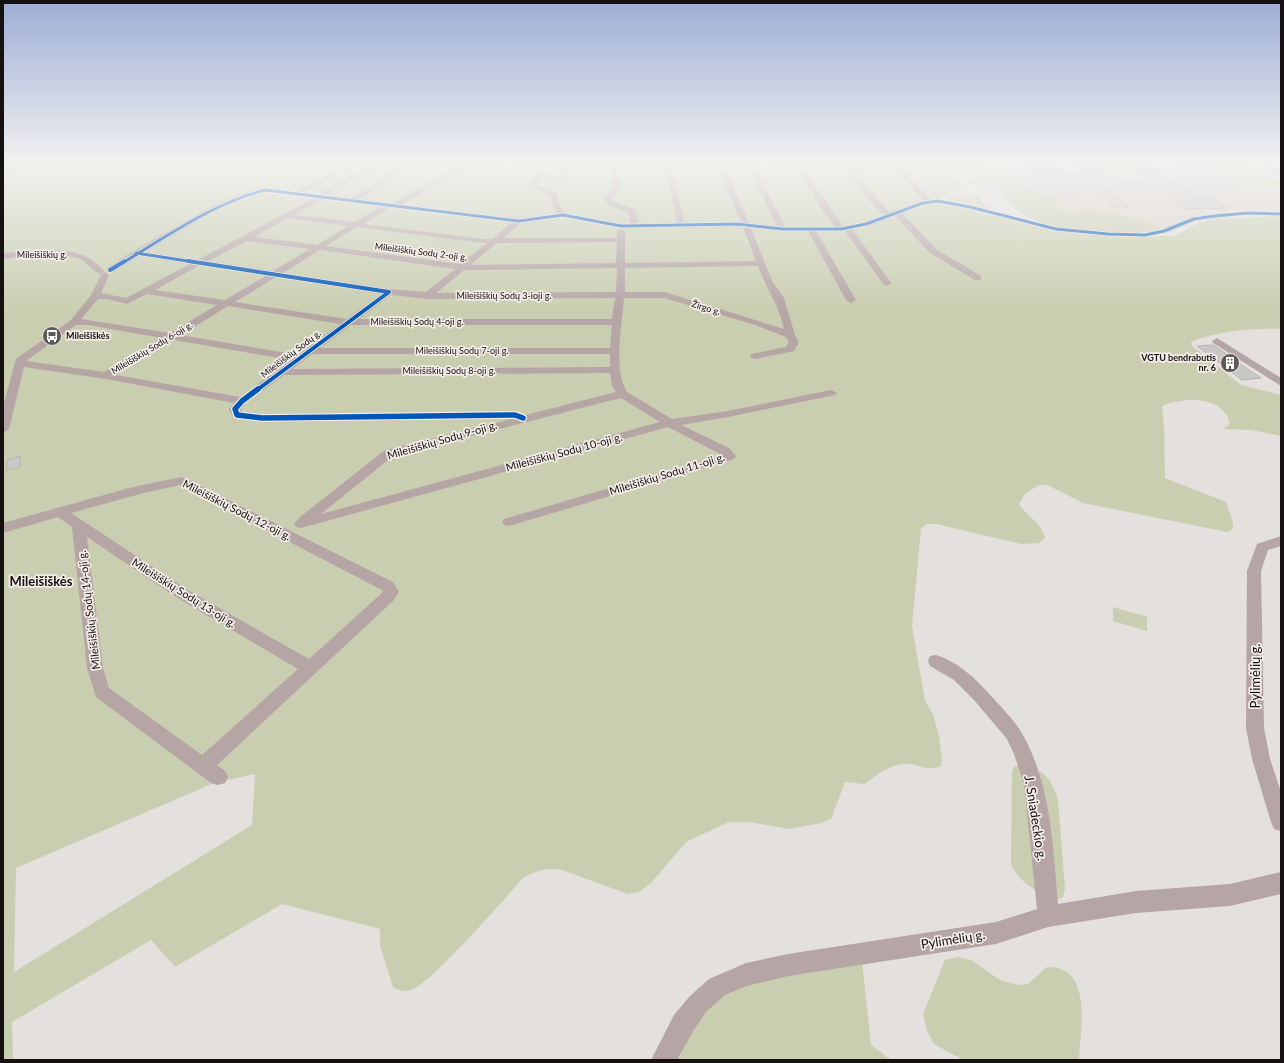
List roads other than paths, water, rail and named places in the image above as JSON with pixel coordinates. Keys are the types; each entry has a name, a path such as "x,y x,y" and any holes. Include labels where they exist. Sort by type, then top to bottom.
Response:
{"street":[{"path":"3,429 19,363 24,355 74,322 95,296 105,272 205,214"},
{"path":"95,296 107,296 124,302 291,214"},
{"name":"Mileišiškių Sodų 6-oji g.","path":"19,363 106,376 316,248 376,214"},
{"path":"460,214 519,221 537,220 563,215 621,226 746,225 782,229 844,228 866,224 894,214 933,251 978,278"},
{"path":"633,214 634,226"},
{"path":"679,214 681,225"},
{"path":"741,214 768,281 779,298 790,335 794,342 790,349 755,356"},
{"path":"774,214 782,229"},
{"path":"830,214 844,228 887,283"},
{"path":"996,214 1056,229 1122,235 1159,233 1181,223 1214,216 1242,214"},
{"path":"1268,214 1281,214"},
{"path":"287,216 492,241 620,240"},
{"path":"427,296 492,241 519,221"},
{"path":"621,226 619,265 620,294 614,351 617,384 623,394"},
{"path":"811,229 851,300"},
{"name":"Mileišiškių Sodų 2-oji g.","path":"246,238 460,268 619,265"},
{"path":"136,253 389,292"},
{"name":"Mileišiškių g.","path":"3,256 48,254 75,255 85,258 94,268 105,272"},
{"path":"619,265 760,263"},
{"name":"Mileišiškių Sodų 4-oji g.","path":"147,291 348,322 617,322"},
{"name":"Mileišiškių Sodų 3-ioji g.","path":"389,292 427,296 620,294"},
{"name":"Mileišiškių Sodų g.","path":"242,401 389,292"},
{"name":"Žirgo g.","path":"620,294 672,297 790,335"},
{"path":"74,322 88,322 169,337 300,358"},
{"path":"1217,341 1281,383"},
{"name":"Mileišiškių Sodų 7-oji g.","path":"309,351 614,351"},
{"name":"Mileišiškių Sodų 8-oji g.","path":"283,372 616,370"},
{"path":"106,376 242,401 235,410 235,413 247,417 515,416 523,418"},
{"name":"Mileišiškių Sodų 10-oji g.","path":"300,524 670,423 728,414 831,393"},
{"name":"Mileišiškių Sodų 9-oji g.","path":"285,535 389,453 623,394"},
{"name":"Mileišiškių Sodų 11-oji g.","path":"509,522 730,456 725,451 670,423 623,394"},
{"name":"Mileišiškių Sodų 12-oji g.","path":"3,528 172,482 182,481 285,535 388,586 391,592 388,597 311,669"},
{"name":"Mileišiškių Sodų 13-oji g.","path":"62,511 63,514 79,526 181,593 311,669"},
{"name":"Mileišiškių Sodų 14-oji g.","path":"79,526 95,668 102,692 218,777"},
{"name":"Pylimėlių g.","path":"1281,541 1262,547 1257,559 1254,579 1254,728 1261,759 1281,822"},
{"name":"J. Sniadeckio g.","path":"936,661 960,675 980,695 1013,734 1022,752 1034,784 1044,864 1048,916"},
{"path":"203,766 311,669"},
{"name":"Pylimėlių g.","path":"663,1060 683,1024 698,1004 716,987 746,975 788,964 996,933 1048,916 1136,902 1230,895 1281,883"}],"place":[{"name":"Mileišiškės","path":"52,336"},
{"name":"VGTU bendrabutis nr. 6","path":"1230,363"}],"district":[{"name":"Mileišiškės","path":"41,581"}]}
